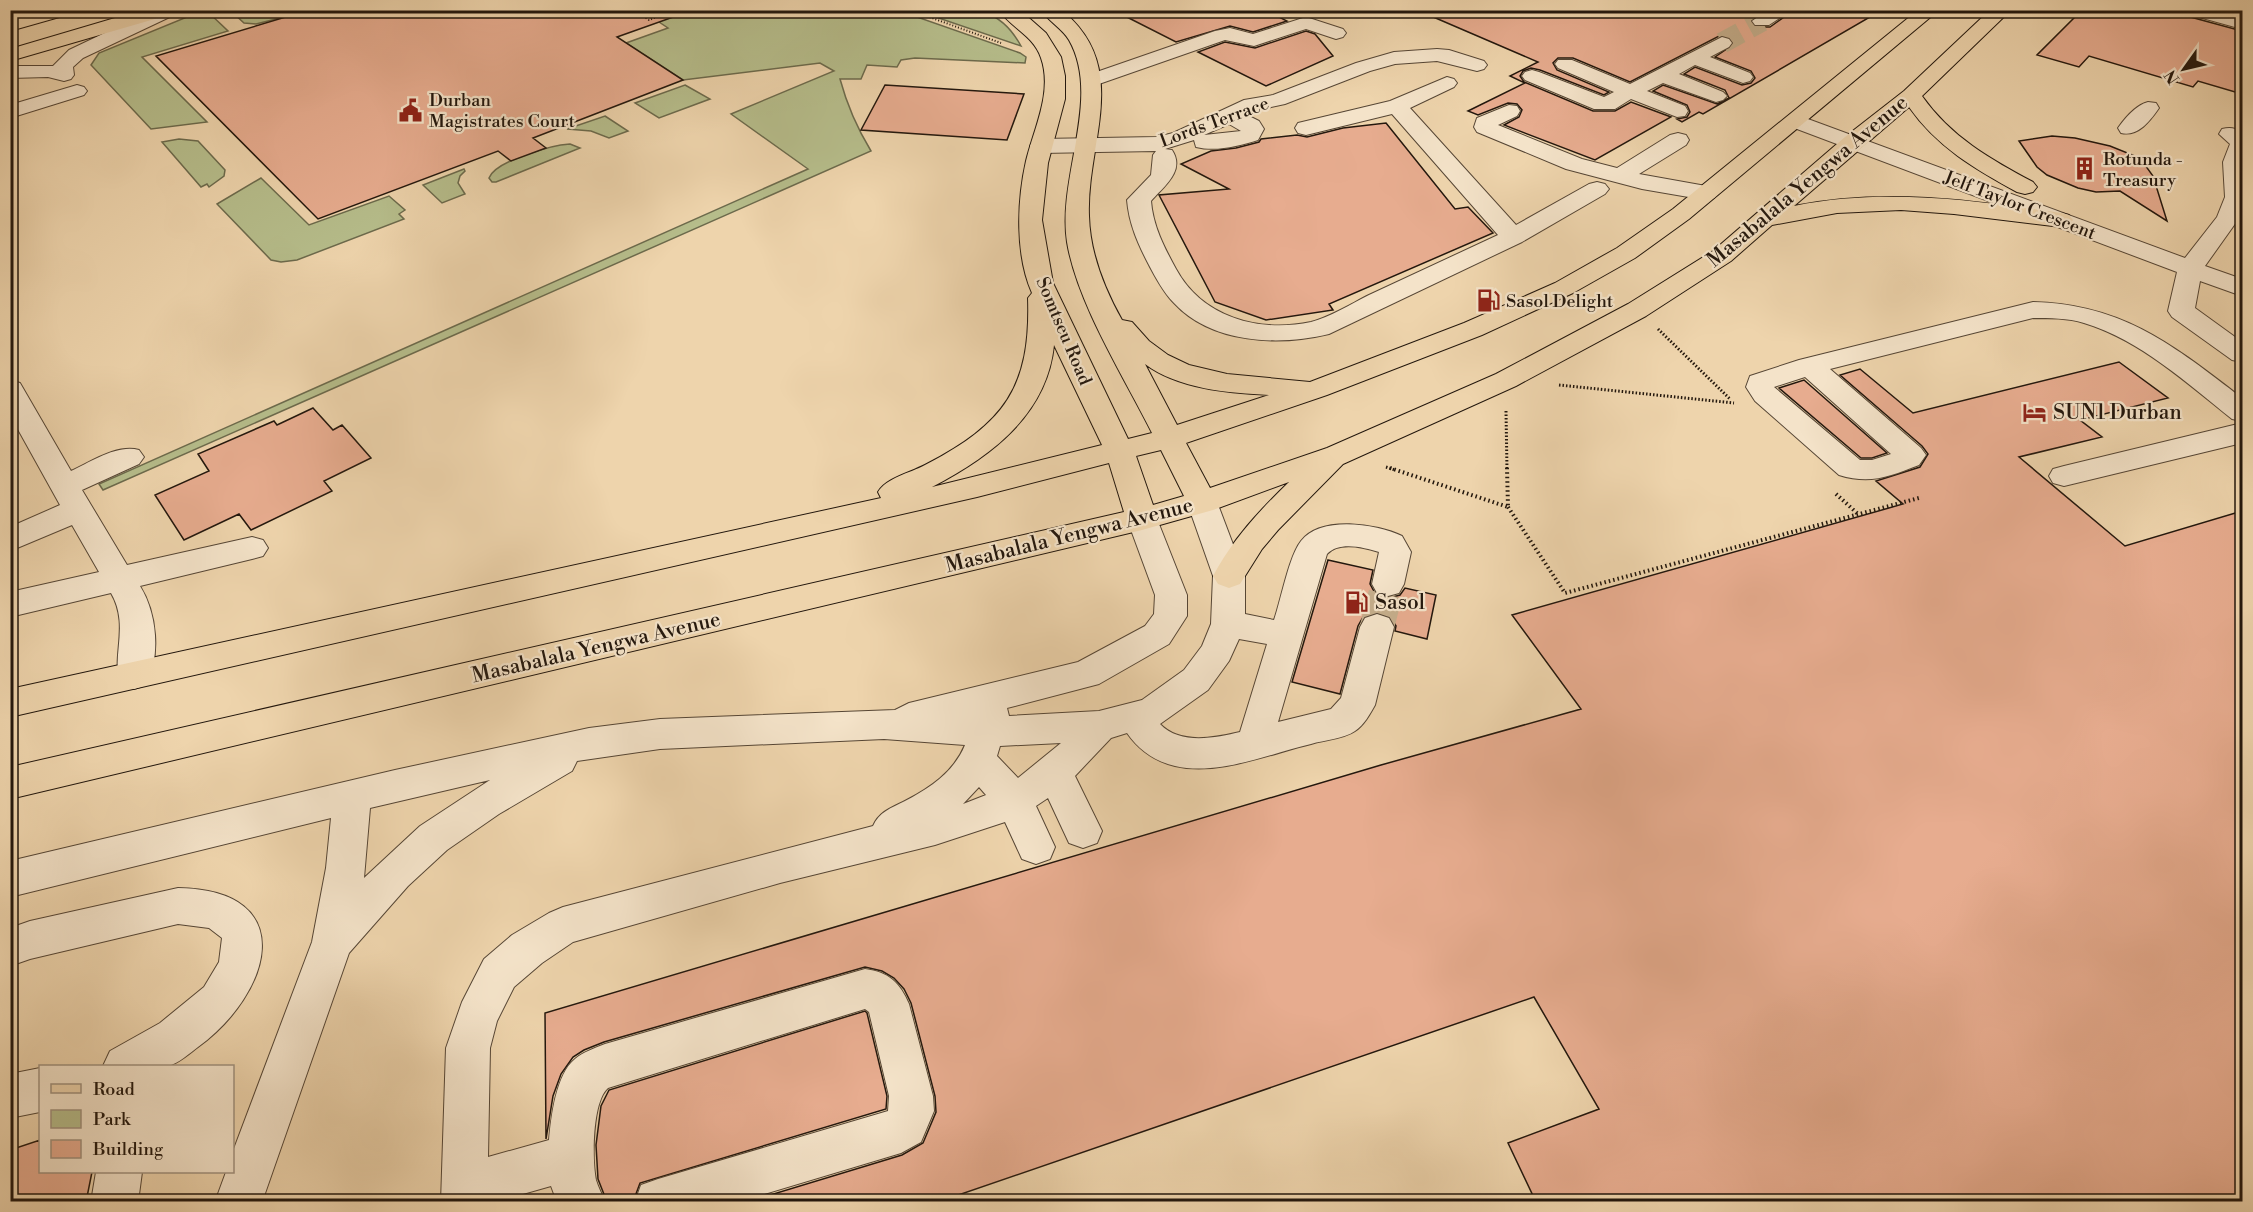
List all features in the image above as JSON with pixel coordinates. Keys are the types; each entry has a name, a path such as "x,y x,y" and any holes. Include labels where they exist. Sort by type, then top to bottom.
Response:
{"main road":[{"path":"10,25 63,10"},
{"path":"10,55 165,10"},
{"name":"Somtseu Road","path":"1008,10 1039,37 1051,57 1055,76 1054,99 1039,154 1030,220 1040,283 1120,452 1142,519"},
{"path":"1050,10 1080,41 1092,80 1077,201 1078,237 1088,277 1202,502"},
{"path":"10,703 977,487 1170,438 1317,389 1473,329 1564,288 1626,252 1706,194 1930,10"},
{"name":"Masabalala Yengwa Avenue","path":"10,783 1142,519 1202,502 1340,454 1506,380 1637,310 1722,256 1911,95 2002,10"},
{"path":"1911,95 1938,132 1949,141 1981,163 2025,187"},
{"path":"1763,220 1830,207 1893,203 1986,209 2061,220"},
{"path":"1088,277 1132,340 1154,358 1169,366 1203,379 1317,389"},
{"path":"840,516 920,480 951,463 987,438 1013,414 1030,385 1040,353 1042,328 1040,283"},
{"path":"1229,576 1251,541 1267,522 1340,454"}],"lane":[{"path":"11,80 48,71 64,75 63,66 76,54 169,10"},
{"path":"1762,21 1783,10"},
{"path":"2195,10 2242,23"},
{"path":"1092,80 1222,35 1230,34 1254,40 1306,23 1336,33"},
{"path":"1532,76 1599,104 1607,104 1722,43"},
{"name":"Lords Terrace","path":"1083,155 1157,144 1271,111 1278,100 1363,67 1394,58 1423,55 1449,56 1477,65"},
{"path":"1694,58 1743,77"},
{"path":"1565,64 1677,111"},
{"path":"1662,75 1716,96"},
{"path":"1306,128 1397,106 1447,83"},
{"path":"10,112 78,91"},
{"path":"1397,106 1513,237"},
{"path":"2129,128 2148,108"},
{"path":"1509,111 1488,121 1485,127 1542,152 1631,179 1706,194"},
{"name":"Jelf Taylor Crescent","path":"1804,115 1861,136 2061,220 2196,261"},
{"name":"Lords Terrace","path":"1083,155 1164,154 1204,142 1238,119"},
{"path":"2165,355 2196,261 2229,218 2237,197 2234,162 2241,144 2230,134"},
{"name":"Jelf Taylor Crescent","path":"1861,136 2025,187 2241,282"},
{"path":"1631,179 1678,140"},
{"path":"1039,154 1083,155"},
{"path":"1164,154 1166,168 1164,174 1139,200 1140,217 1153,251 1171,282 1187,303 1214,321 1261,333 1294,333 1320,328 1513,237 1597,189"},
{"path":"1631,179 1671,221"},
{"path":"1809,366 1911,455 1909,458 1871,470 1856,470 1850,468 1765,396 1760,382 1809,366 2034,310 2065,309 2088,315 2133,333 2242,412"},
{"path":"2181,311 2242,354"},
{"path":"10,389 71,498 121,579 137,615 139,632 134,675"},
{"path":"2064,476 2242,433"},
{"path":"10,540 129,457"},
{"path":"884,724 983,747 1099,726 1152,712 1196,680 1217,652 1228,624 1229,576 1202,502"},
{"path":"10,879 589,743 660,734 884,724 1087,674 1157,635 1170,616 1172,595 1142,519"},
{"path":"1255,741 1312,549 1322,538 1334,535 1385,541 1391,544 1395,552 1388,584"},
{"path":"10,605 252,548"},
{"path":"1228,624 1287,635"},
{"path":"1134,716 1150,737 1176,751 1199,753 1228,750 1255,741 1342,721 1357,705 1377,627"},
{"path":"1087,674 1099,726"},
{"path":"854,847 939,801 956,789 983,747 996,697"},
{"path":"571,1156 464,1194 468,1048 477,1017 499,973 527,949 563,926 854,847 938,829 967,820 1014,800 1055,772 1099,726"},
{"path":"332,942 415,853 449,826 483,802 589,743"},
{"path":"983,747 1014,800 1036,847"},
{"path":"1055,772 1083,831"},
{"path":"238,1202 332,942 346,868 352,797"},
{"path":"10,947 30,940 178,906 201,906 226,916 236,923 242,937 242,954 237,971 219,1001 206,1013 132,1065"},
{"path":"582,1202 576,1196 571,1156 577,1095 591,1073 605,1066 865,989 877,990 884,997 888,1004 911,1096 913,1112 909,1123 901,1130 658,1202"},
{"path":"10,1096 39,1090"},
{"path":"114,1202 119,1173"}],"path":[{"path":"633,10 648,20 674,10"},
{"path":"910,10 1009,45"},
{"path":"1735,403 1506,380 1508,507 1565,593 1919,498"},
{"path":"1340,454 1508,507"}],"green space":[{"path":"204,10 212,11 208,12 228,31 142,57 207,122 151,129 91,65 99,53"},
{"path":"684,10 900,11 1026,57 1025,63 915,58 901,60 897,67 867,65 861,79 840,79 853,116 871,151 103,490 99,484 808,169 731,114 834,71 820,63 683,80 626,43 668,28 656,20"},
{"path":"964,10 990,14 1011,31 1021,46 918,11"},
{"path":"231,11 308,11 256,24 244,23"},
{"path":"685,85 710,99 659,118 635,103"},
{"path":"605,116 628,131 609,138 591,131 567,129"},
{"path":"179,139 198,141 225,170 224,176 209,187 207,184 201,187 162,142"},
{"path":"570,144 580,148 496,182 492,182 489,178 493,172 513,160 551,147"},
{"path":"464,169 458,183 465,194 442,203 423,185"},
{"path":"261,178 309,225 389,196 405,210 399,214 404,219 297,260 281,262 271,260 217,204"}],"building":[{"path":"309,10 679,10 679,15 617,37 683,80 533,138 546,148 511,161 498,151 318,219 156,56"},
{"path":"1113,10 1265,10 1287,21 1253,32 1230,26 1176,42"},
{"path":"1417,10 1763,10 1750,21 1755,27 1770,27 1794,10 1882,10 1703,114 1699,112 1682,122 1677,119 1687,117 1690,112 1687,105 1653,91 1663,85 1717,104 1729,98 1725,90 1684,74 1695,67 1742,85 1751,83 1755,78 1751,71 1715,57 1734,44 1730,37 1721,35 1630,82 1573,58 1558,58 1553,63 1557,70 1609,92 1604,95 1540,70 1531,68 1523,71 1520,76 1524,82 1593,111 1615,111 1631,102 1671,117 1595,160 1504,125 1519,117 1522,110 1517,104 1508,103 1478,115 1468,111 1525,83 1510,76 1538,62"},
{"path":"2082,10 2184,10 2187,16 2242,31 2242,94 2198,81 2193,87 2089,56 2079,67 2037,55"},
{"path":"1306,31 1315,34 1333,56 1266,86 1198,52 1225,42 1255,48"},
{"path":"885,85 1024,94 1007,140 861,130"},
{"path":"1386,123 1455,209 1468,207 1493,233 1329,304 1333,310 1266,320 1215,302 1159,195 1229,189 1181,164 1211,151 1236,148 1259,142 1261,139 1297,135 1307,137 1343,128"},
{"name":"Rotunda - Treasury","path":"2052,136 2075,138 2110,146 2140,158 2153,176 2167,221 2120,191 2096,192 2078,188 2047,175 2037,167 2019,141"},
{"path":"2119,362 2168,398 2080,420 2102,437 2019,457 2125,546 2242,511 2242,1202 1536,1202 1508,1143 1599,1109 1534,997 938,1202 747,1202 902,1155 923,1143 936,1112 935,1096 911,1003 904,989 894,978 882,971 865,967 604,1042 584,1050 573,1057 561,1074 553,1096 546,1139 545,1013 1381,765 1581,709 1512,615 1903,504 1876,481 1920,467 1928,454 1922,446 1840,375 1860,369 1913,413"},
{"path":"1804,380 1887,453 1872,458 1861,458 1779,388"},
{"path":"313,408 333,430 342,425 371,458 324,481 332,491 251,530 239,514 184,540 155,495 209,471 198,454 274,421 277,425"},
{"path":"1328,560 1373,570 1370,584 1376,595 1389,598 1400,595 1405,588 1436,595 1427,639 1395,631 1396,626 1390,616 1376,612 1363,617 1358,626 1340,694 1292,682"},
{"path":"865,1011 887,1096 886,1109 640,1183 633,1202 607,1202 598,1179 596,1145 601,1106 609,1090"},
{"path":"39,1140 39,1173 92,1173 86,1202 10,1202 10,1150"}],"tunnel":[{"path":"1722,43 1762,21"},
{"path":"1377,627 1388,584"}],"place":[{"name":"Durban Magistrates Court","path":"411,110"},
{"name":"Rotunda - Treasury","path":"2085,169"},
{"name":"Sasol Delight","path":"1488,301"},
{"name":"SUN1 Durban","path":"2035,412"},
{"name":"Sasol","path":"1357,602"}]}
